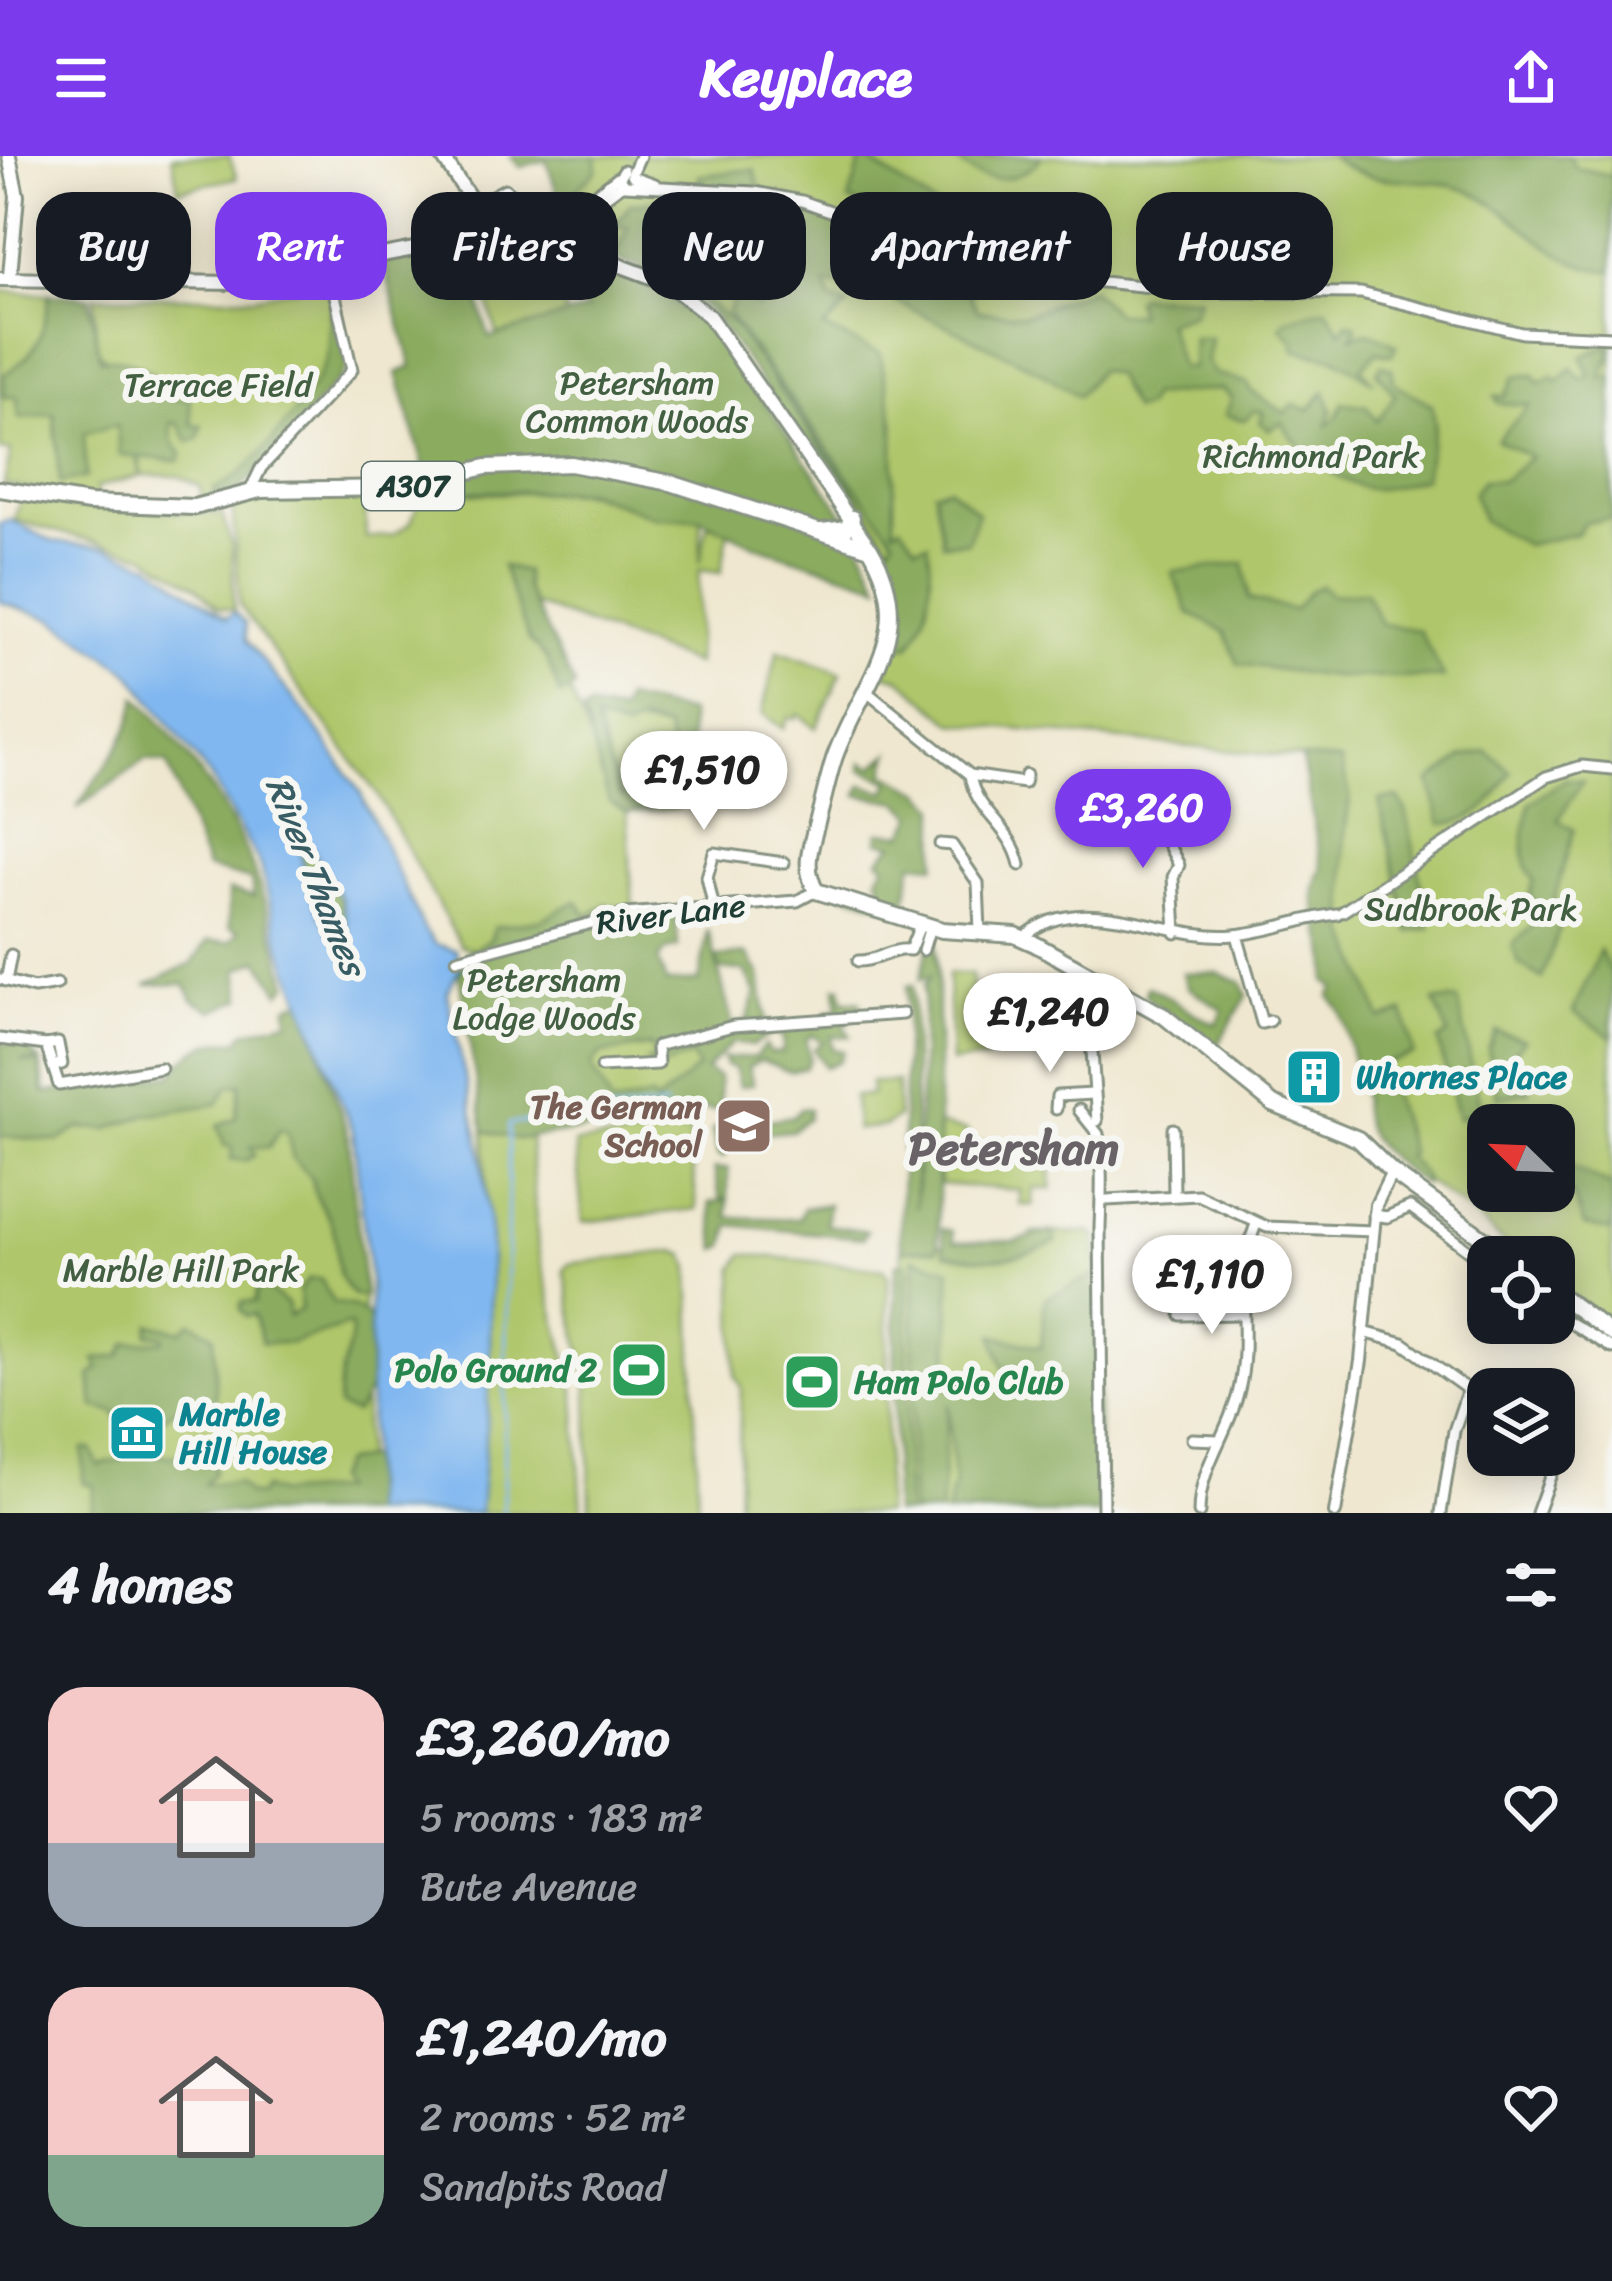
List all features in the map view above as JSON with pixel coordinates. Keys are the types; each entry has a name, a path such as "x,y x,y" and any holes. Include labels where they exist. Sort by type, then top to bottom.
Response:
{"main road":[{"path":"442,156 465,192"},
{"path":"7,166 17,196 5,278 22,284 215,283"},
{"path":"618,265 667,284 700,307 853,518 888,580 893,607 867,692 836,754 809,851 808,872 816,891 926,925 1023,938 1163,1016 1267,1101 1354,1137 1392,1172 1480,1236"},
{"name":"A307","path":"0,489 89,503 182,507 250,491 400,488 486,467 571,464 652,478 870,548"},
{"path":"818,532 847,528 853,518"},
{"path":"1575,1307 1612,1334"}],"street":[{"path":"610,192 627,178 638,156"},
{"path":"606,192 627,178 660,187 802,201 980,264 1034,275 1199,292 1361,293 1522,333 1612,337"},
{"path":"250,491 261,468 352,370 336,300"},
{"path":"867,692 933,750 970,775 1025,783"},
{"path":"1023,938 1046,925 1087,916 1123,918 1176,933 1237,935 1339,913 1546,777 1582,766 1612,769"},
{"path":"970,775 979,803 1005,827 1020,865"},
{"path":"1063,793 1149,807 1168,853 1179,865 1173,877 1176,933"},
{"path":"940,844 952,845 978,881 980,932"},
{"path":"713,904 707,877 715,853 784,863"},
{"name":"River Lane","path":"457,959 625,914 797,901 816,891"},
{"path":"868,974 863,962 882,951 917,950 926,925"},
{"path":"1237,935 1252,1000 1262,1023 1270,1022"},
{"path":"11,955 3,980 34,988 57,984"},
{"path":"1094,977 1093,1094 1101,1157 1097,1179 1106,1200 1100,1227 1103,1513"},
{"path":"601,1067 658,1064 657,1046 733,1026 903,1014"},
{"path":"0,1039 46,1046 59,1085 161,1068"},
{"path":"1056,1109 1057,1096 1093,1094"},
{"path":"1079,1110 1079,1117 1097,1125"},
{"path":"1174,1129 1174,1196"},
{"path":"1335,1513 1364,1332 1374,1215 1392,1172"},
{"path":"1106,1200 1209,1198 1256,1224 1373,1231"},
{"path":"1374,1215 1390,1216 1402,1207 1424,1215 1467,1249"},
{"path":"1199,1513 1201,1483 1241,1383 1241,1266 1256,1224"},
{"path":"1181,1314 1242,1314"},
{"path":"1575,1326 1612,1348"},
{"path":"1364,1332 1402,1343 1467,1392 1454,1431 1441,1513"},
{"path":"1192,1439 1219,1440"},
{"path":"1537,1513 1550,1476"}],"green space":[{"path":"172,156 229,156 237,178 178,190"},
{"path":"511,156 596,156 597,170 574,192 557,192 546,160 520,167"},
{"name":"Richmond Park","path":"517,156 1612,156 1612,1327 1575,1299 1575,1236 1497,1236 1469,1212 1575,1212 1575,1104 1467,1104 1467,1210 1382,1150 1373,1136 1302,758 953,723 900,678 884,673 901,601 890,546 731,322 705,300 806,300 806,192 642,192 642,258 618,249 618,192 557,192 546,159"},
{"path":"862,156 914,192 852,192"},
{"path":"954,156 1042,156 1022,173 998,179 974,173"},
{"path":"1330,156 1569,156 1575,167 1612,176 1612,271 1591,268 1554,251 1470,192 1433,182 1364,175"},
{"path":"754,169 761,192 700,192 699,176"},
{"path":"642,203 642,269 618,260 628,227 618,226 618,219 630,204"},
{"path":"806,210 830,217 830,285 826,285 830,300 848,306 824,328 880,354 894,421 894,529 901,525 916,546 928,543 931,570 926,611 909,646 897,645 899,616 905,609 887,566 892,561 883,559 849,503 713,315 693,300 705,300 731,322 890,545 894,538 727,313 734,300 748,300 759,308 761,300 806,300"},
{"name":"Petersham Common Woods","path":"411,254 411,300 479,300 489,338 587,309 584,300 618,300 618,274 642,284 642,300 671,300 715,333 851,524 880,585 759,547 701,519 657,518 586,491 441,492 440,485 456,482 454,469 427,478 397,373 412,367 387,277 387,258"},
{"path":"0,291 36,293 36,300 89,300 91,351 131,382 139,476 97,487 96,499 4,485 11,451 0,450"},
{"path":"1136,298 1198,300 1193,313 1167,322 1180,367 1192,368 1193,338 1211,338 1207,362 1215,374 1248,383 1251,391 1285,413 1294,405 1309,410 1325,391 1332,411 1327,425 1337,418 1343,403 1366,406 1377,421 1395,395 1377,372 1382,365 1392,369 1394,383 1432,405 1435,423 1424,478 1376,489 1350,482 1309,455 1282,422 1269,430 1260,422 1263,412 1254,411 1245,420 1225,415 1232,398 1221,389 1151,396 1145,407 1133,410 1114,374 1099,370 1078,396 1040,371 893,300 972,300 978,311 1025,315 1063,300 1102,300 1115,313 1138,314"},
{"path":"48,300 90,300 100,359 134,363 151,373 175,399 190,399 192,425 202,426 198,439 188,442 179,424 171,423 172,441 182,454 179,461 119,455 117,425 84,433 86,477 60,483 54,414 19,418 17,397 4,397 4,374 32,350"},
{"name":"Terrace Field","path":"94,300 331,300 347,365 241,488 201,499 201,487 178,476 141,475 135,381 97,351"},
{"path":"488,300 563,300 567,318 497,335"},
{"path":"333,303 347,365 342,376 241,488 215,496 214,489 262,452 308,394 328,353"},
{"path":"1326,308 1341,332 1347,322 1357,326 1352,336 1369,332 1397,345 1391,355 1377,352 1361,368 1374,382 1335,358 1294,350 1294,342 1281,327 1285,320"},
{"path":"1608,344 1611,353 1601,377 1612,377 1612,518 1584,523 1577,534 1526,545 1483,521 1473,493 1483,480 1502,481 1531,457 1497,440 1530,405 1498,403 1495,397 1505,396 1515,376 1534,375 1539,383 1553,376 1557,382 1572,368 1581,380 1590,376 1582,357"},
{"path":"440,487 476,494 584,492 655,516 701,518 700,563 707,525 729,528 721,573 699,570 696,664 531,603 616,797 624,805 594,719 667,729 678,808 627,812 633,907 476,949 461,946 377,794 240,606 232,501 289,494 365,495 366,538 393,535 411,523 422,491"},
{"path":"948,487 978,512 968,542 943,543 934,491"},
{"path":"21,498 77,507 222,514 232,546 234,610 218,607 195,585 145,555 14,520"},
{"path":"1244,563 1249,599 1294,610 1309,591 1321,586 1331,595 1365,592 1381,624 1419,630 1444,678 1334,677 1238,664 1225,632 1189,613 1172,572"},
{"path":"502,566 525,571 526,588 575,687 560,695 547,659 529,640"},
{"path":"778,651 841,673 816,728 798,714 795,719 788,717 783,729 762,713"},
{"path":"137,697 206,781 246,851 288,984 280,993 259,960 238,969 242,998 213,1011 192,999 185,984 146,985 192,963 208,941 230,942 239,931 229,927 229,890 254,897 251,880 207,868 167,763 145,760 77,808 121,741"},
{"path":"625,699 690,713 690,783 676,784 667,729 640,722 626,730 595,720 620,796 646,796 651,810 627,812 609,801 583,713 589,708 621,712"},
{"path":"1487,751 1511,772 1491,802 1475,815 1441,824 1430,781 1463,757"},
{"path":"890,753 885,773 922,792 937,807 936,865 913,863 904,912 832,890 882,890 878,876 885,865 879,859 894,844 878,841 879,832 904,834 914,816 900,802 858,795 862,785 886,792 890,781 861,769 862,762 873,767"},
{"path":"1302,758 1341,761 1350,797 1344,840 1346,928 1381,1019 1404,1012 1414,1054 1383,1064 1411,1154 1406,1155 1425,1177 1424,1185 1380,1149 1365,1126 1363,1099 1341,1012 1330,996 1335,988 1326,981 1328,967 1315,896 1322,869"},
{"path":"1566,779 1583,781 1558,820 1574,830 1554,900 1566,910 1542,978 1519,964 1512,945 1537,921 1537,905 1529,896 1533,880 1525,862 1524,833 1530,803"},
{"path":"1398,798 1406,811 1430,928 1409,932 1379,800"},
{"path":"300,840 309,843 342,900 353,956 332,936 315,904 303,869"},
{"name":"Petersham Lodge Woods","path":"577,901 588,916 606,904 631,911 631,917 676,917 678,947 666,950 658,960 666,983 699,981 708,930 733,1026 747,1020 756,993 745,971 720,969 717,957 747,954 760,975 767,1027 826,1024 827,1012 838,1010 836,987 841,987 843,1001 860,1002 860,1011 844,1026 850,1036 831,1037 833,1049 843,1051 839,1061 825,1067 814,1049 823,1042 812,1035 806,1040 810,1058 805,1068 790,1072 761,1060 748,1067 753,1084 739,1087 735,1068 726,1066 723,1059 755,1057 765,1045 770,1053 783,1052 783,1036 773,1033 752,1046 733,1042 706,1070 719,1077 720,1110 683,1109 672,1119 517,1139 484,1131 459,976 468,952 491,939 494,927 540,920","holes":["652,1046 654,1059 647,1061 656,1069 691,1056 698,1068 656,1103 651,1097 613,1106 591,1066 600,1054"]},
{"path":"930,941 936,942 938,971 938,1249 904,1250 900,1240 907,986 913,985 916,1208 924,986 930,977 920,980"},
{"path":"1600,950 1612,978 1612,1037 1573,1012"},
{"path":"1183,973 1218,973 1241,982 1247,996 1215,1049 1145,996 1147,987 1154,989 1217,1024 1223,1010 1188,987"},
{"path":"948,974 972,974 972,1018 986,1019 986,1059 951,1063"},
{"path":"302,1000 348,1134 365,1296 355,1296 342,1279 331,1223 312,1179 293,1159 287,1132 280,1129 269,1147 250,1147 255,1155 245,1161 231,1159 233,1148 224,1145 218,1125 236,1118 241,1084 228,1086 218,1104 145,1115 108,1129 79,1128 58,1141 0,1136 0,1044 22,1046 36,1056 40,1061 20,1061 39,1063 44,1093 173,1075 201,1047 239,1041 244,1032 288,1021 287,1007"},
{"path":"1458,1000 1480,1104 1467,1104 1467,1115 1458,1118 1438,1041 1448,1034 1434,1001"},
{"path":"730,1025 675,1108 517,1133 487,1063"},
{"path":"1496,1031 1525,1040 1502,1065 1524,1076 1530,1091 1497,1097 1488,1049"},
{"name":"Marble Hill Park","path":"40,1061 46,1093 259,1062 363,1287 365,1513 0,1513 0,1064"},
{"path":"871,1082 897,1082 898,1117 885,1126 856,1129 854,1096 871,1095"},
{"path":"800,1108 809,1109 808,1118 792,1131 731,1136 723,1158 718,1156 712,1130 724,1125 731,1111 746,1110 750,1123 794,1116"},
{"path":"939,1125 967,1131 971,1143 1049,1144 1052,1189 1033,1189 1033,1205 1020,1205 1020,1190 940,1184"},
{"path":"484,1131 530,1137 538,1249 575,1393 582,1513 477,1513 489,1290"},
{"path":"689,1131 697,1209 583,1222 575,1143"},
{"path":"1575,1168 1612,1186 1612,1231 1584,1226 1575,1201"},
{"path":"714,1169 728,1169 728,1217 799,1219 804,1208 829,1204 826,1225 867,1231 863,1238 730,1225 725,1246 717,1249 710,1203 727,1200 720,1198"},
{"path":"942,1229 952,1231 954,1242 1016,1241 1052,1231 1056,1242 1015,1256 974,1258 945,1253"},
{"path":"1089,1232 1096,1237 1099,1513 900,1513 902,1235 940,1245 1016,1247 1034,1233"},
{"name":"Polo Ground 2","path":"675,1251 685,1255 690,1267 698,1513 590,1513 588,1386 564,1270 569,1264"},
{"name":"Ham Polo Club","path":"744,1254 883,1269 888,1276 885,1513 737,1513 741,1387 735,1377 734,1270"},
{"path":"914,1258 950,1269 949,1381 979,1370 993,1383 1007,1379 993,1335 1041,1347 1045,1298 1096,1275 1099,1513 947,1513 954,1483 948,1404 940,1513 911,1513"},
{"path":"907,1263 906,1513 893,1513 896,1264"},
{"path":"309,1279 321,1279 333,1303 353,1306 374,1329 377,1346 372,1382 355,1413 339,1407 338,1394 350,1325 291,1343 262,1343 254,1314 246,1316 240,1309 242,1302 255,1302 257,1288 265,1287 288,1305 289,1316 301,1309 299,1290"},
{"path":"191,1322 214,1335 216,1405 188,1413 179,1406 156,1424 133,1416 118,1422 116,1413 94,1407 91,1375 99,1368 95,1359 120,1356 127,1343 163,1341 163,1336 148,1334 150,1324 181,1331"},
{"path":"124,1446 139,1453 160,1446 160,1456 210,1454 215,1472 205,1484 238,1483 248,1495 259,1495 263,1488 279,1494 339,1490 334,1480 343,1462 376,1456 376,1513 91,1513 94,1485 83,1483 83,1449 91,1449 98,1465 123,1460"}],"water":[{"path":"10,520 52,541 107,548 152,565 227,618 234,612 245,623 246,640 311,720 360,792 424,929 435,944 456,950 460,967 447,993 480,1146 491,1238 490,1374 480,1513 370,1513 370,1279 353,1131 281,948 261,866 211,777 129,672 53,619 0,602 0,524","holes":["301,840 309,843 342,900 353,956 332,936 315,904 301,853"]}],"waterway":[{"path":"503,1513 509,1124 666,1106"}],"place":[{"name":"Whornes Place","path":"1314,1077"},
{"name":"The German School","path":"744,1126"},
{"name":"Polo Ground 2","path":"639,1370"},
{"name":"Ham Polo Club","path":"812,1382"},
{"name":"Marble Hill House","path":"137,1433"}],"district":[{"name":"Petersham","path":"1014,1149"}],"water label":[{"name":"River Thames","path":"316,876"}],"park label":[{"name":"Sudbrook Park","path":"1471,909"}]}
